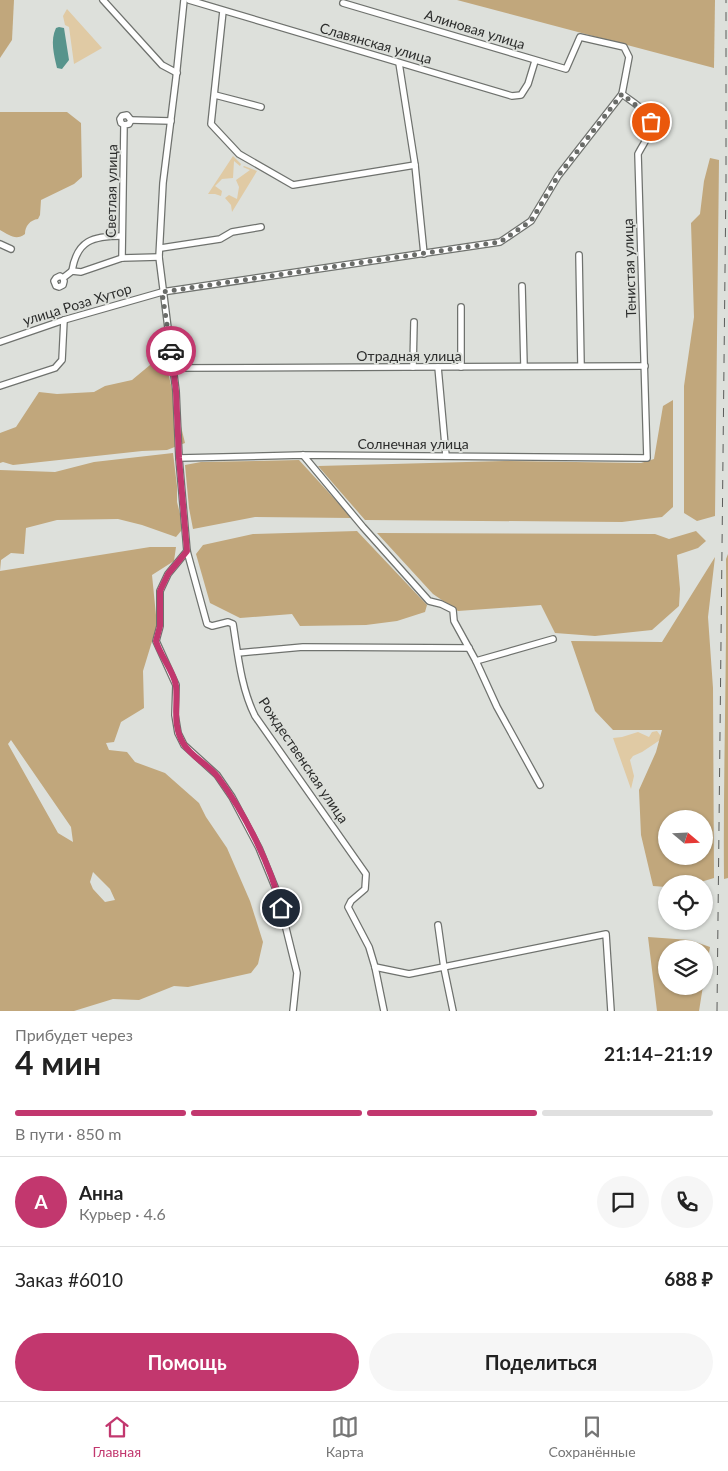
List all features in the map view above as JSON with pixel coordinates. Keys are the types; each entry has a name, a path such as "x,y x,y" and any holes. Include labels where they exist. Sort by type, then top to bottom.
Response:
{"street":[{"path":"103,0 162,65 177,75"},
{"path":"184,0 177,75 163,183 161,248 159,257 176,391 179,458 187,551 168,574 160,591 160,626 157,644 176,685 175,715 178,733 184,745 217,775 232,797 259,848 277,892 297,973 293,1011"},
{"name":"Славянская улица","path":"188,0 512,96 521,95 528,84 535,61"},
{"name":"Алиновая улица","path":"343,3 566,69 580,37 624,47 629,57 622,94"},
{"path":"223,11 211,124 239,154 294,185 415,165"},
{"path":"399,63 415,165 424,254"},
{"path":"215,94 261,107"},
{"name":"улица Роза Хутор","path":"0,342 64,320 162,292 500,242 531,221 558,176 622,94"},
{"name":"Тенистая улица","path":"622,94 647,114 651,122 651,129 638,154 647,458"},
{"name":"Светлая улица","path":"122,258 124,126 120,122 122,116 127,115 131,120 128,125 124,126"},
{"path":"131,120 171,120"},
{"path":"161,248 220,239 232,232 261,227"},
{"path":"72,271 78,254 86,242 97,238 122,236"},
{"path":"0,244 11,249"},
{"path":"579,255 581,365"},
{"name":"Светлая улица","path":"63,278 72,271 81,272 122,258 159,257"},
{"path":"522,286 524,366"},
{"path":"461,307 461,367"},
{"path":"0,386 55,368 62,360 64,320"},
{"path":"412,367 414,322"},
{"name":"Отрадная улица","path":"173,368 645,366"},
{"path":"438,367 446,456"},
{"path":"303,455 363,527 429,601 453,610 454,621 476,660 497,707 540,786"},
{"name":"Солнечная улица","path":"179,458 303,455 647,458"},
{"name":"Рождественская улица","path":"187,551 207,624 212,626 228,622 233,624 245,689 255,716 366,874 365,889 351,901 348,907 369,947 375,968"},
{"path":"476,660 553,639"},
{"path":"238,653 303,647 469,648"},
{"path":"438,925 453,1011"},
{"path":"384,1011 375,968 409,974 606,934 611,1011"}],"shaded area":[{"path":"0,0 14,0 12,40 0,58"},
{"path":"457,0 715,0 714,68"},
{"path":"67,9 102,48 74,64 69,27 65,25 63,16"},
{"path":"0,112 67,112 81,123 82,177 74,184 41,200 38,219 30,222 25,234 19,237 12,237 0,230"},
{"path":"233,156 241,164 240,166 234,161 233,178 222,179 215,186 222,191 221,196 208,194"},
{"path":"710,158 719,160 715,516 697,521 684,513 684,386 694,317 691,223 700,214 704,181"},
{"path":"244,166 257,171 232,212 231,205 225,198 229,195 237,199 239,187 236,180 250,170"},
{"path":"165,360 185,443 167,450 13,465 0,463 0,433 16,427 39,392 57,394 94,392 105,386 132,380 150,365"},
{"path":"673,400 673,507 662,517 622,522 365,520 318,466 504,461 641,463 654,459 663,406"},
{"path":"173,453 177,502 182,522 181,531 176,537 118,519 57,520 26,528 24,554 11,553 1,560 0,571 0,470 55,472 94,462"},
{"path":"299,460 352,518 255,517 193,529 185,465 201,462"},
{"path":"357,531 427,605 425,612 397,621 366,625 300,626 292,614 240,618 210,603 196,554 203,545 253,534"},
{"path":"696,531 706,541 698,548 677,555 680,589 679,606 652,630 595,636 555,633 541,605 458,611 433,594 377,533 655,534 669,539"},
{"path":"150,547 176,547 174,561 152,575 157,625 143,671 144,708 121,722 114,742 106,743 109,750 127,752 135,762 165,773 199,803 227,848 250,901 263,942 258,964 251,973 188,987 174,986 139,1000 113,999 74,1011 0,1011 0,571","holes":["11,740 71,827 73,842 58,833 8,744","93,872 110,889 115,900 105,902 93,889 90,882"]},
{"path":"728,554 728,878 724,879 726,559"},
{"path":"715,557 708,617 713,688 714,878 713,875 658,875 658,886 653,886 641,835 639,790 656,752 662,730 613,730 595,711 571,641 662,642"},
{"path":"657,731 660,735 660,740 633,756 630,760 634,776 631,789 613,738 638,732 649,737 652,732"},
{"path":"648,937 690,940 658,940 658,995 702,995 699,1011 657,1011"}],"water":[{"path":"56,28 64,28 69,60 62,69 57,68 53,48 54,33"}],"railway":[{"path":"717,1011 726,179 726,0"}],"way so far":[{"path":"171,351 162,292 500,242 531,221 558,176 622,94 647,114 651,122"}],"route":[{"path":"171,351 188,543 187,551 168,574 160,591 160,626 156,641 176,685 175,715 178,733 184,745 217,775 232,797 259,848 277,892 281,908"}]}
